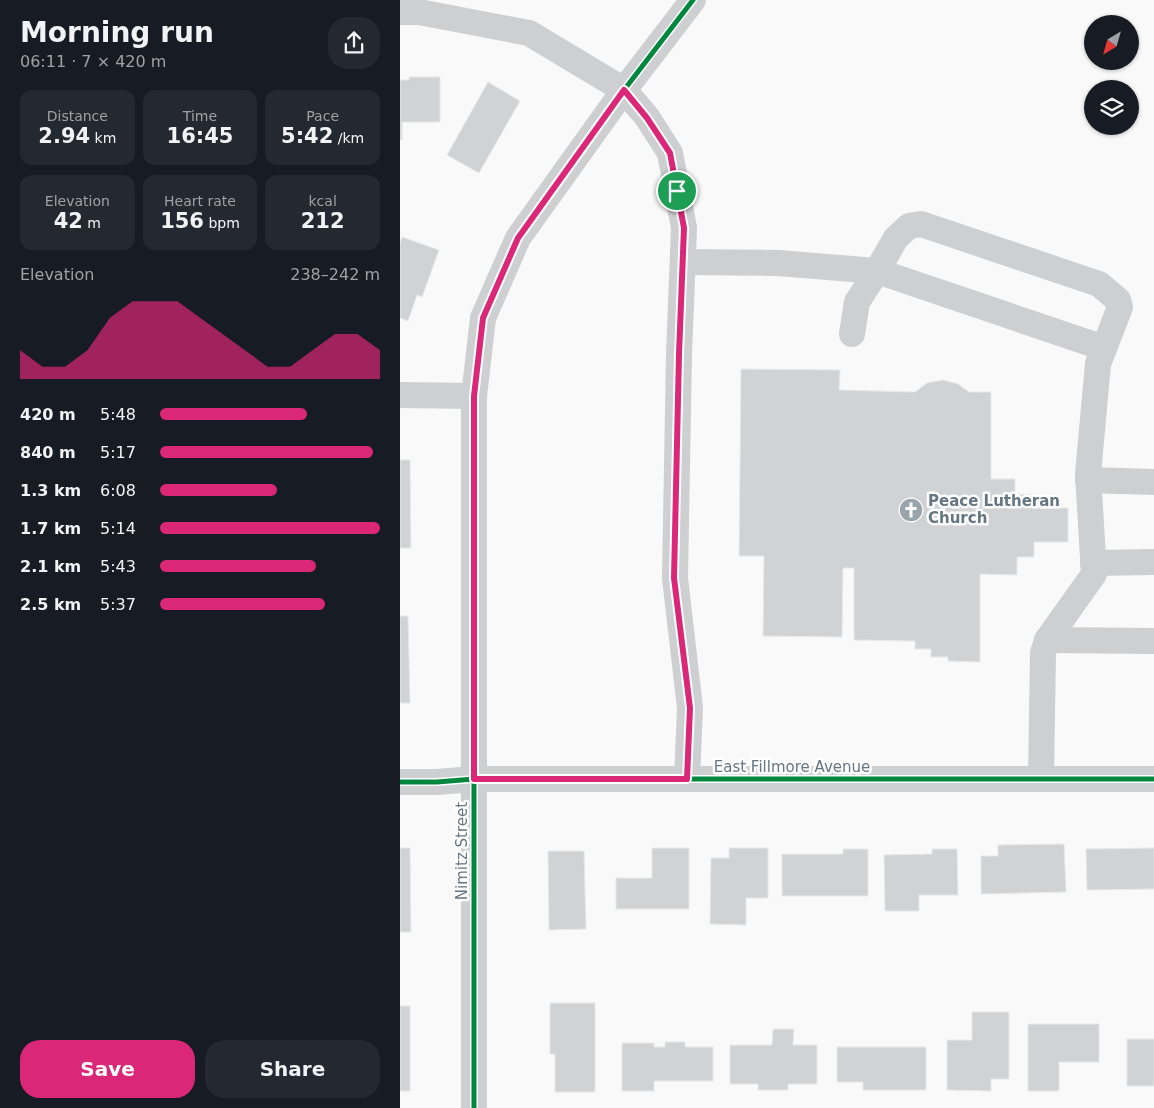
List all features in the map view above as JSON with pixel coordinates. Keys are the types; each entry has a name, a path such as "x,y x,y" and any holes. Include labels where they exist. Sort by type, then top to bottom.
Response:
{"street":[{"name":"Nimitz Street","path":"474,1108 474,396 483,318 518,238 624,90 694,0"},
{"path":"400,12 419,12 529,33 624,90 647,118 670,153 684,228 674,578 690,708 687,779"},
{"path":"852,334 857,302 896,238 909,226 921,224 1099,284 1118,300 1120,307 1098,364 1088,480 1094,574 1047,640 1043,653 1042,779"},
{"path":"683,262 778,263 877,271 1104,348"},
{"path":"400,396 474,396"},
{"path":"1088,480 1154,482"},
{"path":"1093,563 1154,562"},
{"path":"1047,640 1154,641"},
{"name":"East Fillmore Avenue","path":"400,782 474,779 1154,779"}],"building":[{"path":"409,77 440,77 440,122 402,122 402,140 400,140 400,80 409,80"},
{"path":"488,82 520,101 479,173 447,155"},
{"path":"402,237 439,250 422,297 417,295 408,321 400,318 400,244"},
{"path":"741,369 840,370 839,390 915,392 927,383 943,380 958,384 969,392 991,392 991,479 1015,479 1015,494 1033,495 1033,508 1068,508 1068,542 1034,542 1034,557 1017,557 1017,575 980,574 980,662 948,661 948,657 931,657 931,649 915,649 915,641 854,640 854,568 843,568 842,637 763,636 764,556 739,556"},
{"path":"400,460 410,460 411,548 400,548"},
{"path":"400,616 408,616 410,703 400,703"},
{"path":"1064,844 1066,892 981,894 981,856 998,856 998,845"},
{"path":"400,848 410,848 411,932 400,932"},
{"path":"652,848 689,848 689,909 616,909 616,878 652,878"},
{"path":"729,848 768,848 768,898 746,898 746,925 710,924 711,858 729,858"},
{"path":"1154,848 1154,889 1087,890 1086,849"},
{"path":"843,849 868,849 868,896 782,896 782,854 843,854"},
{"path":"932,849 957,849 958,895 919,895 919,911 885,911 884,855 932,854"},
{"path":"548,851 584,851 586,929 549,930"},
{"path":"550,1003 595,1003 595,1092 555,1092 555,1054 550,1054"},
{"path":"400,1006 410,1006 410,1091 400,1091"},
{"path":"972,1012 1009,1012 1009,1079 991,1079 991,1091 947,1090 947,1040 972,1040"},
{"path":"1028,1024 1099,1024 1099,1062 1059,1062 1059,1091 1028,1091"},
{"path":"773,1029 794,1029 793,1045 817,1045 817,1084 788,1084 788,1090 758,1090 758,1084 730,1084 730,1045 772,1045"},
{"path":"1127,1039 1154,1039 1154,1086 1127,1086"},
{"path":"665,1042 685,1042 685,1047 713,1047 713,1081 654,1081 654,1091 622,1091 622,1043 654,1043 654,1047 665,1047"},
{"path":"837,1047 926,1047 926,1090 863,1090 863,1082 837,1082"}],"cycle path":[{"path":"474,1108 474,396 483,318 518,238 624,90 693,0"},
{"path":"400,782 474,779 1154,779"}],"place":[{"name":"Peace Lutheran Church","path":"911,510"}],"route":[{"path":"624,90 647,118 670,153 677,191 684,228 674,578 690,708 687,779 474,779 474,396 483,318 518,238 624,90"}]}
